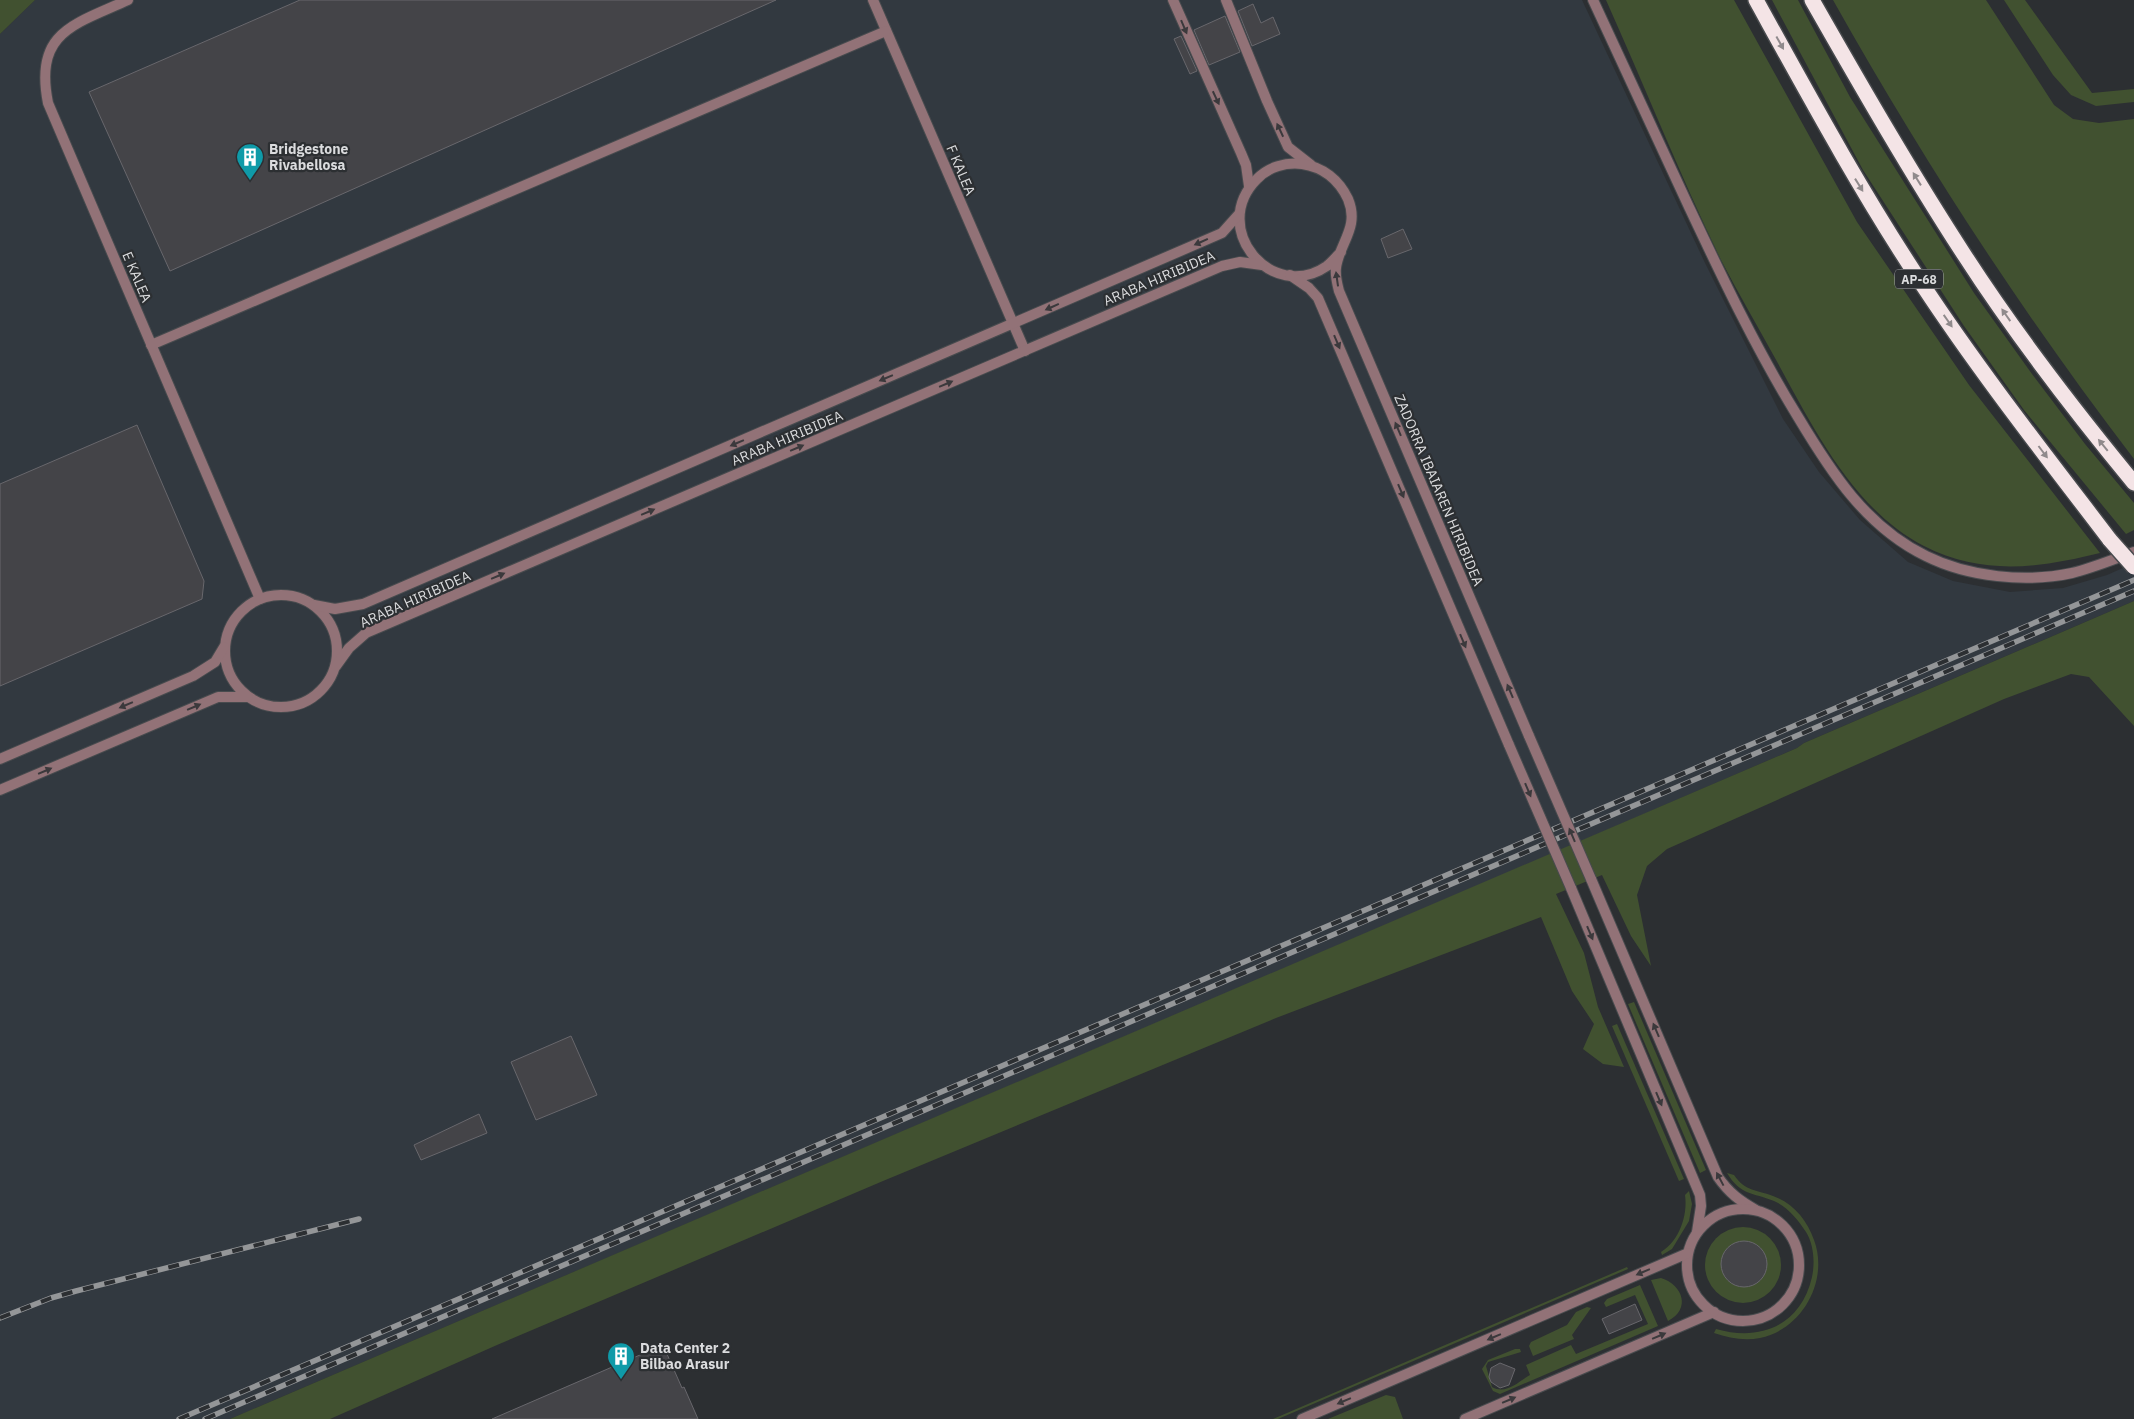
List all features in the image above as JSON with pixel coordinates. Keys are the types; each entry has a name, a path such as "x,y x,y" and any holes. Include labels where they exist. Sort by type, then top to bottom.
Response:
{"highway":[{"name":"AP-68","path":"1756,0 1852,173 1922,285 2018,420 2110,540 2134,568"},
{"path":"1812,0 1892,141 1966,258 2071,406 2134,483"}],"street":[{"name":"E KALEA","path":"128,0 72,26 54,42 46,59 43,81 48,104 260,599"},
{"name":"F KALEA","path":"873,0 1025,351"},
{"path":"1173,0 1246,165 1249,186"},
{"path":"1226,0 1288,147 1312,165 1328,173 1340,186 1349,201 1352,219 1349,236 1341,252 1327,266 1309,274 1290,275 1275,272 1262,265 1248,251 1240,233 1239,214 1242,199 1249,186 1262,174 1277,166 1294,163 1312,165"},
{"path":"1593,0 1740,317 1776,382 1836,478 1866,512 1884,530 1927,557 1963,569 2008,577 2040,577 2071,573 2134,552"},
{"path":"151,345 886,31"},
{"name":"ARABA HIRIBIDEA","path":"314,605 335,609 363,604 1222,233 1239,214"},
{"name":"ZADORRA IBAIAREN HIRIBIDEA","path":"1341,252 1336,267 1339,291 1718,1177 1726,1190 1756,1210"},
{"name":"ARABA HIRIBIDEA","path":"336,666 349,648 366,633 1222,266 1240,262 1262,265"},
{"path":"1290,275 1318,298 1571,888 1700,1195 1702,1206 1697,1232 1688,1253 1687,1267 1694,1293 1703,1304 1714,1312 1728,1319 1743,1321 1757,1319 1770,1314 1782,1305 1794,1289 1799,1270 1798,1250 1789,1232 1775,1218 1756,1210 1734,1209 1714,1217 1697,1232"},
{"path":"272,595 298,597 314,605 330,623 337,642 336,666 327,684 310,700 290,707 270,706 248,696 232,680 225,660 227,636 236,618 250,604 272,595"},
{"path":"0,759 193,676 216,662 225,646"},
{"path":"0,790 218,697 248,696"},
{"path":"1302,1419 1688,1253"},
{"path":"1465,1419 1714,1312"}],"shaded area":[{"path":"35,0 1582,0 1705,263 1783,419 1819,472 1860,520 1908,562 1953,581 2010,592 2063,588 2107,575 2134,563 2134,601 1493,879 230,1419 0,1419 0,34"}],"green space":[{"path":"0,0 35,0 0,34"},
{"path":"1606,0 1734,0 1857,222 1969,385 2100,553 2033,565 2011,566 1968,562 1946,556 1924,546 1898,530 1855,488 1819,437 1721,260 1691,196"},
{"path":"1772,0 1798,0 1850,97 1974,293 2085,444 2134,503 2134,530 2126,534 2024,410 1964,326 1863,170"},
{"path":"1833,0 1986,0 2054,105 2073,119 2099,123 2134,119 2134,459 2052,348 1975,235 1902,119"},
{"path":"2004,0 2025,0 2092,93 2134,89 2134,102 2096,106 2071,95 2053,75"},
{"path":"2134,601 2134,726 2089,677 2071,674 2004,699 1667,849 1647,866 1637,895 1651,966 1631,936 1602,875 1556,894 1584,953 1598,1007 1624,1067 1603,1064 1583,1049 1594,1024 1572,991 1541,917 1276,1018 883,1181 497,1345 330,1419 230,1419 1797,748 1804,743"},
{"path":"1634,1002 1706,1170 1700,1173 1628,1004"},
{"path":"1617,1024 1684,1179 1679,1181 1612,1026"},
{"path":"1727,1173 1734,1175 1747,1187 1780,1199 1793,1208 1807,1226 1814,1240 1818,1255 1818,1271 1815,1286 1809,1301 1800,1314 1789,1325 1775,1333 1760,1338 1737,1338 1714,1333 1716,1329 1748,1333 1763,1331 1777,1326 1789,1318 1807,1294 1813,1272 1812,1248 1806,1232 1788,1210 1774,1201 1742,1190"},
{"path":"1689,1191 1692,1204 1689,1221 1672,1249 1662,1255 1661,1252 1673,1241 1681,1227 1686,1203 1685,1195"},
{"path":"1736,1227 1750,1227 1764,1233 1775,1244 1781,1258 1778,1280 1770,1292 1750,1303 1736,1303 1722,1297 1711,1286 1705,1272 1705,1258 1711,1244 1722,1233"},
{"path":"1627,1267 1628,1269 1278,1419 1273,1419"},
{"path":"1661,1278 1675,1286 1679,1292 1682,1304 1680,1310 1668,1321 1651,1280"},
{"path":"1640,1285 1658,1326 1500,1394 1493,1391 1482,1369 1488,1360 1515,1349 1520,1349 1521,1352 1488,1362 1486,1366 1492,1387 1507,1389 1530,1375 1526,1365 1571,1345 1576,1354 1648,1324 1635,1295 1606,1307 1604,1303 1607,1299"},
{"path":"1587,1307 1591,1308 1572,1335 1574,1339 1533,1356 1529,1346 1531,1342 1567,1325 1576,1312"},
{"path":"1386,1395 1395,1397 1403,1419 1328,1419"}],"building":[{"name":"Bridgestone Rivabellosa","path":"300,0 776,0 170,271 89,92"},
{"path":"1253,4 1261,23 1273,17 1280,34 1252,46 1238,11"},
{"path":"1225,16 1240,52 1209,65 1194,30"},
{"path":"1181,36 1197,71 1190,74 1174,39"},
{"path":"1403,229 1412,249 1388,258 1381,239"},
{"path":"137,425 204,581 202,599 0,686 0,484"},
{"path":"571,1036 597,1095 536,1120 511,1062"},
{"path":"479,1114 487,1133 421,1160 414,1145"},
{"path":"1744,1241 1757,1245 1763,1251 1767,1264 1763,1277 1757,1283 1744,1287 1731,1283 1725,1277 1721,1264 1725,1251 1731,1245"},
{"path":"1635,1304 1642,1320 1609,1334 1602,1319"},
{"name":"Data Center 2 Bilbao Arasur","path":"663,1345 698,1419 492,1419"},
{"path":"1500,1363 1515,1369 1509,1385 1500,1388 1491,1382 1489,1377 1491,1368"}],"railway":[{"path":"179,1419 2134,580"},
{"path":"205,1419 2134,591"},
{"path":"0,1318 51,1298 76,1291 359,1219"}],"place":[{"name":"Bridgestone Rivabellosa","path":"250,181"},
{"name":"Data Center 2 Bilbao Arasur","path":"621,1380"}]}
